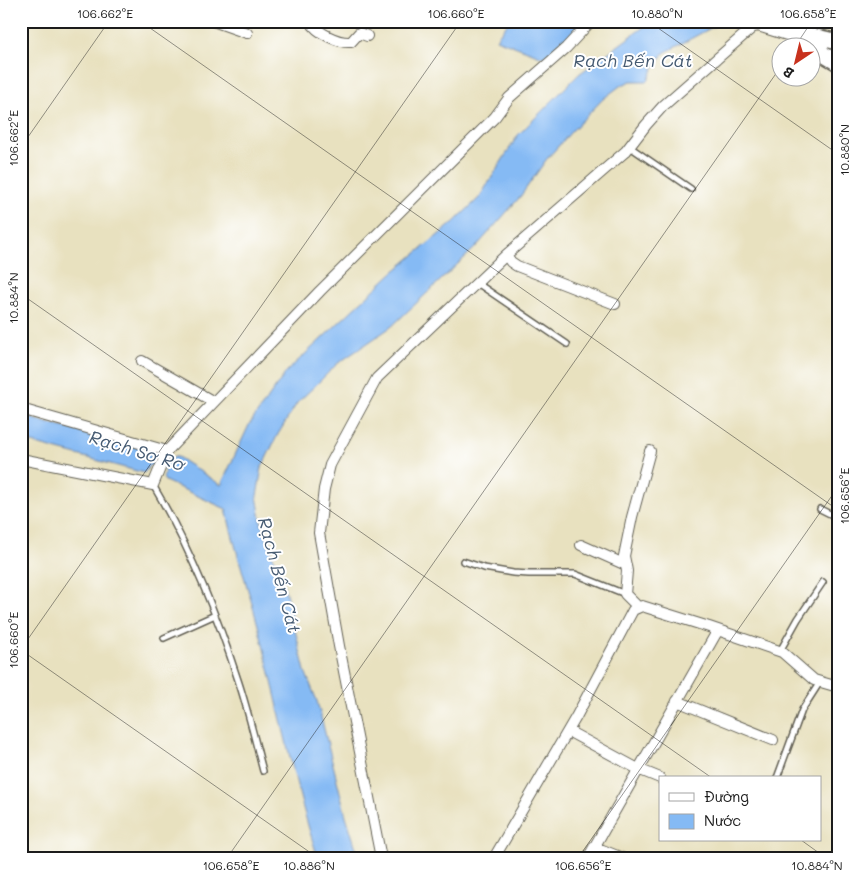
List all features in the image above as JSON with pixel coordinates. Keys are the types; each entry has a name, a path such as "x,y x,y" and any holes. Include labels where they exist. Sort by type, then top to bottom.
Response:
{"street":[{"path":"213,21 246,33"},
{"path":"310,21 316,29 346,42 355,40 357,34 367,36"},
{"path":"21,459 154,484 166,453 214,402 320,291 494,117 509,98 566,48 591,21"},
{"path":"381,858 339,646 319,533 324,488 330,465 374,382 506,256 630,147 663,106 750,30 758,26 790,36 797,26"},
{"path":"797,26 838,42"},
{"path":"797,26 823,54 838,63"},
{"path":"506,256 517,266 615,304"},
{"path":"142,362 214,402"},
{"path":"21,410 166,453"},
{"path":"638,607 625,594 627,571 624,556 632,517 650,451"},
{"path":"581,545 626,565"},
{"path":"494,858 568,731 633,610 638,607 642,606 780,651 814,680 838,687"},
{"path":"588,858 718,630"},
{"path":"677,701 773,740"},
{"path":"568,731 638,770 659,778"},
{"path":"595,847 622,858"}],"lane":[{"path":"630,147 691,189"},
{"path":"477,283 567,344"},
{"path":"154,484 187,549 215,615 238,680 264,771"},
{"path":"820,509 838,518"},
{"path":"463,561 484,568 513,573 575,574 625,594"},
{"path":"780,651 798,618 823,582"},
{"path":"164,638 215,615"},
{"path":"779,776 802,710 820,682"}],"water":[{"path":"509,21 585,21 548,59 496,39"},
{"name":"Rạch Bến Cát","path":"652,21 724,21 664,53 655,65 648,81 631,81 620,86 603,99 546,160 520,197 476,247 391,327 337,364 297,403 277,436 262,467 257,496 262,525 286,593 305,671 317,701 346,816 359,858 318,858 302,805 259,628 226,509 165,481 163,469 150,465 144,473 21,440 21,415 150,450 152,452 150,459 153,462 167,464 174,457 178,457 221,485 249,425 287,371 392,273 453,223 479,198 518,135 579,74"}],"water label":[{"name":"Rạch Sơ Rơ","path":"137,450"}]}
